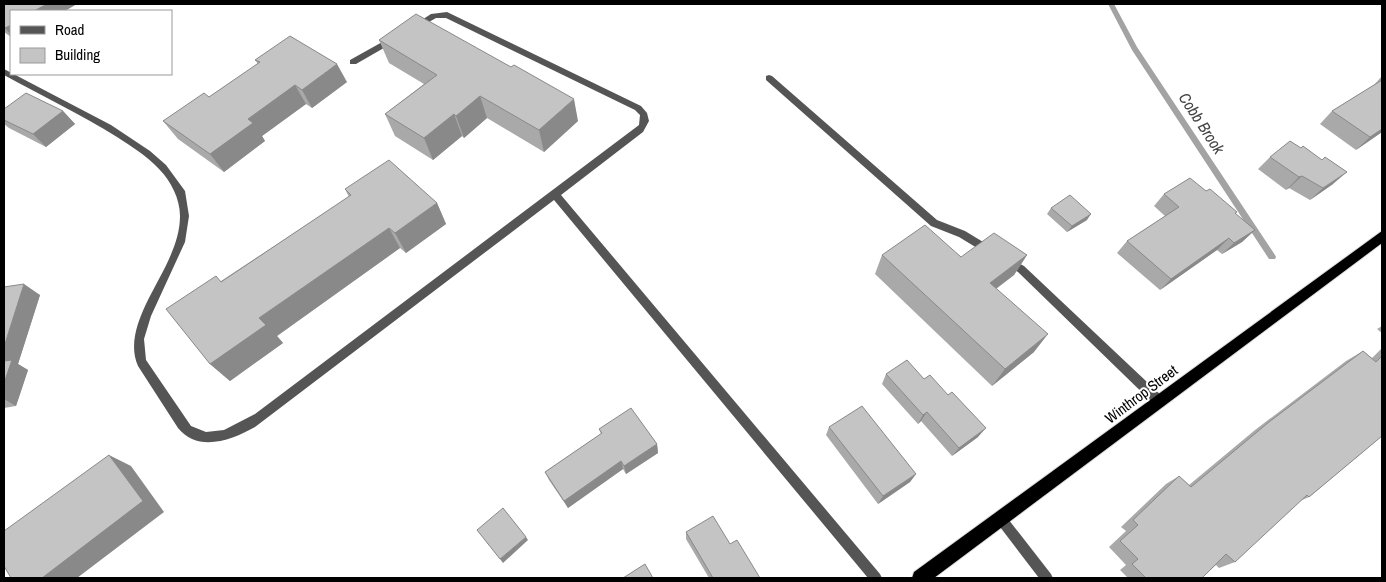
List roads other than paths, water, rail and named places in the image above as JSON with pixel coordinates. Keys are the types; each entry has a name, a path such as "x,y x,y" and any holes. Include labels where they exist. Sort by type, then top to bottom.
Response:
{"highway":[{"name":"Winthrop Street","path":"920,578 1382,236"}],"street":[{"path":"4,72 113,132 164,167 175,182 184,209 184,224 177,251 144,322 139,339 140,353 141,360 181,422 195,435 206,437 231,434 260,418 640,130 645,118 641,110 447,15 434,16 353,62"},
{"path":"770,78 934,223 962,234 1021,269 1160,402"},
{"path":"554,194 876,578"},
{"path":"1001,519 1047,578"}],"waterway":[{"name":"Cobb Brook","path":"1111,4 1134,48 1272,257"}]}
